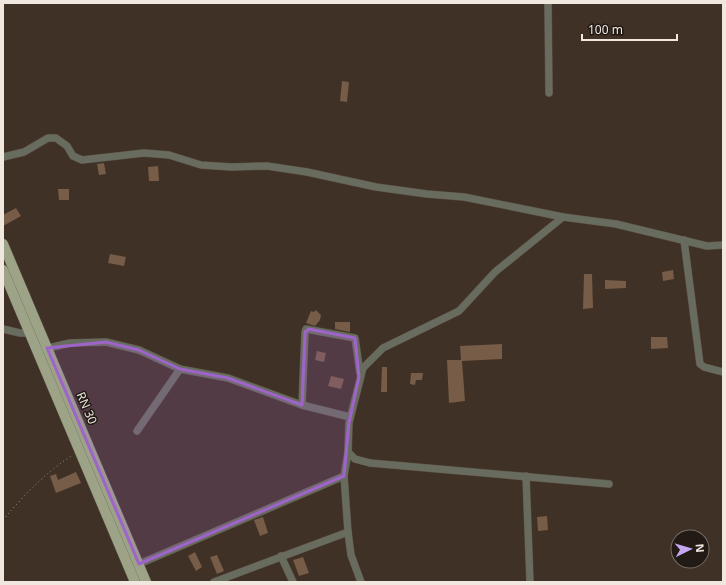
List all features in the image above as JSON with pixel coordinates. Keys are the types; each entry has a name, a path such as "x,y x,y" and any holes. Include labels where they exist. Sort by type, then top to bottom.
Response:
{"main road":[{"name":"RN 30","path":"3,244 81,451 135,582"},
{"name":"RN 30","path":"3,270 30,333 42,349 146,582"}],"street":[{"path":"548,3 549,93"},
{"path":"3,157 24,152 48,138 56,138 67,146 73,156 82,160 144,152 169,155 201,165 231,167 267,166 307,172 376,186 513,205 563,217 616,224 707,246 723,245"},
{"path":"359,377 368,361 383,348 459,311 495,272 563,217"},
{"path":"684,240 700,364 704,367 723,372"},
{"path":"3,329 20,333 30,333"},
{"path":"302,405 306,329 355,338 360,369 350,417 347,443 348,452 344,476 351,555 360,580 352,582"},
{"path":"42,349 70,343 106,342 139,350 180,369 228,378 302,405 350,417"},
{"path":"137,431 180,369"},
{"path":"348,452 355,459 370,463 609,484"},
{"path":"139,564 344,476"},
{"path":"526,476 530,582"},
{"path":"214,582 348,532"},
{"path":"281,556 293,582"}],"path":[{"path":"3,520 57,466 81,451"}],"highlighted area":[{"path":"309,329 355,338 359,377 349,423 344,476 139,564 47,348 106,342 139,350 180,369 228,378 302,405 305,332"}],"building":[{"path":"342,81 349,82 347,102 340,101"},
{"path":"104,163 106,174 99,175 97,164"},
{"path":"158,166 159,181 149,181 148,167"},
{"path":"58,189 69,189 69,200 59,200"},
{"path":"16,208 21,216 3,226 3,215"},
{"path":"110,254 126,257 124,266 108,263"},
{"path":"673,270 674,279 663,281 662,272"},
{"path":"584,274 592,274 593,308 583,309"},
{"path":"605,280 626,281 626,288 605,289"},
{"path":"316,310 321,315 320,320 315,326 306,323 311,311 314,312"},
{"path":"335,322 350,322 350,332 335,329"},
{"path":"651,337 667,337 668,348 651,349"},
{"path":"502,344 502,359 462,361 465,401 449,403 447,360 461,360 460,346"},
{"path":"317,351 326,353 324,362 315,360"},
{"path":"382,367 387,367 387,392 381,392"},
{"path":"411,373 423,373 422,380 416,380 415,385 410,384"},
{"path":"331,376 344,379 341,389 328,386"},
{"path":"76,472 81,483 56,493 50,476 56,474 58,480"},
{"path":"547,516 548,530 538,531 537,517"},
{"path":"263,517 268,533 260,536 254,520"},
{"path":"195,552 202,567 196,571 188,556"},
{"path":"217,555 224,571 217,574 210,557"},
{"path":"303,557 309,573 299,576 293,560"}]}
